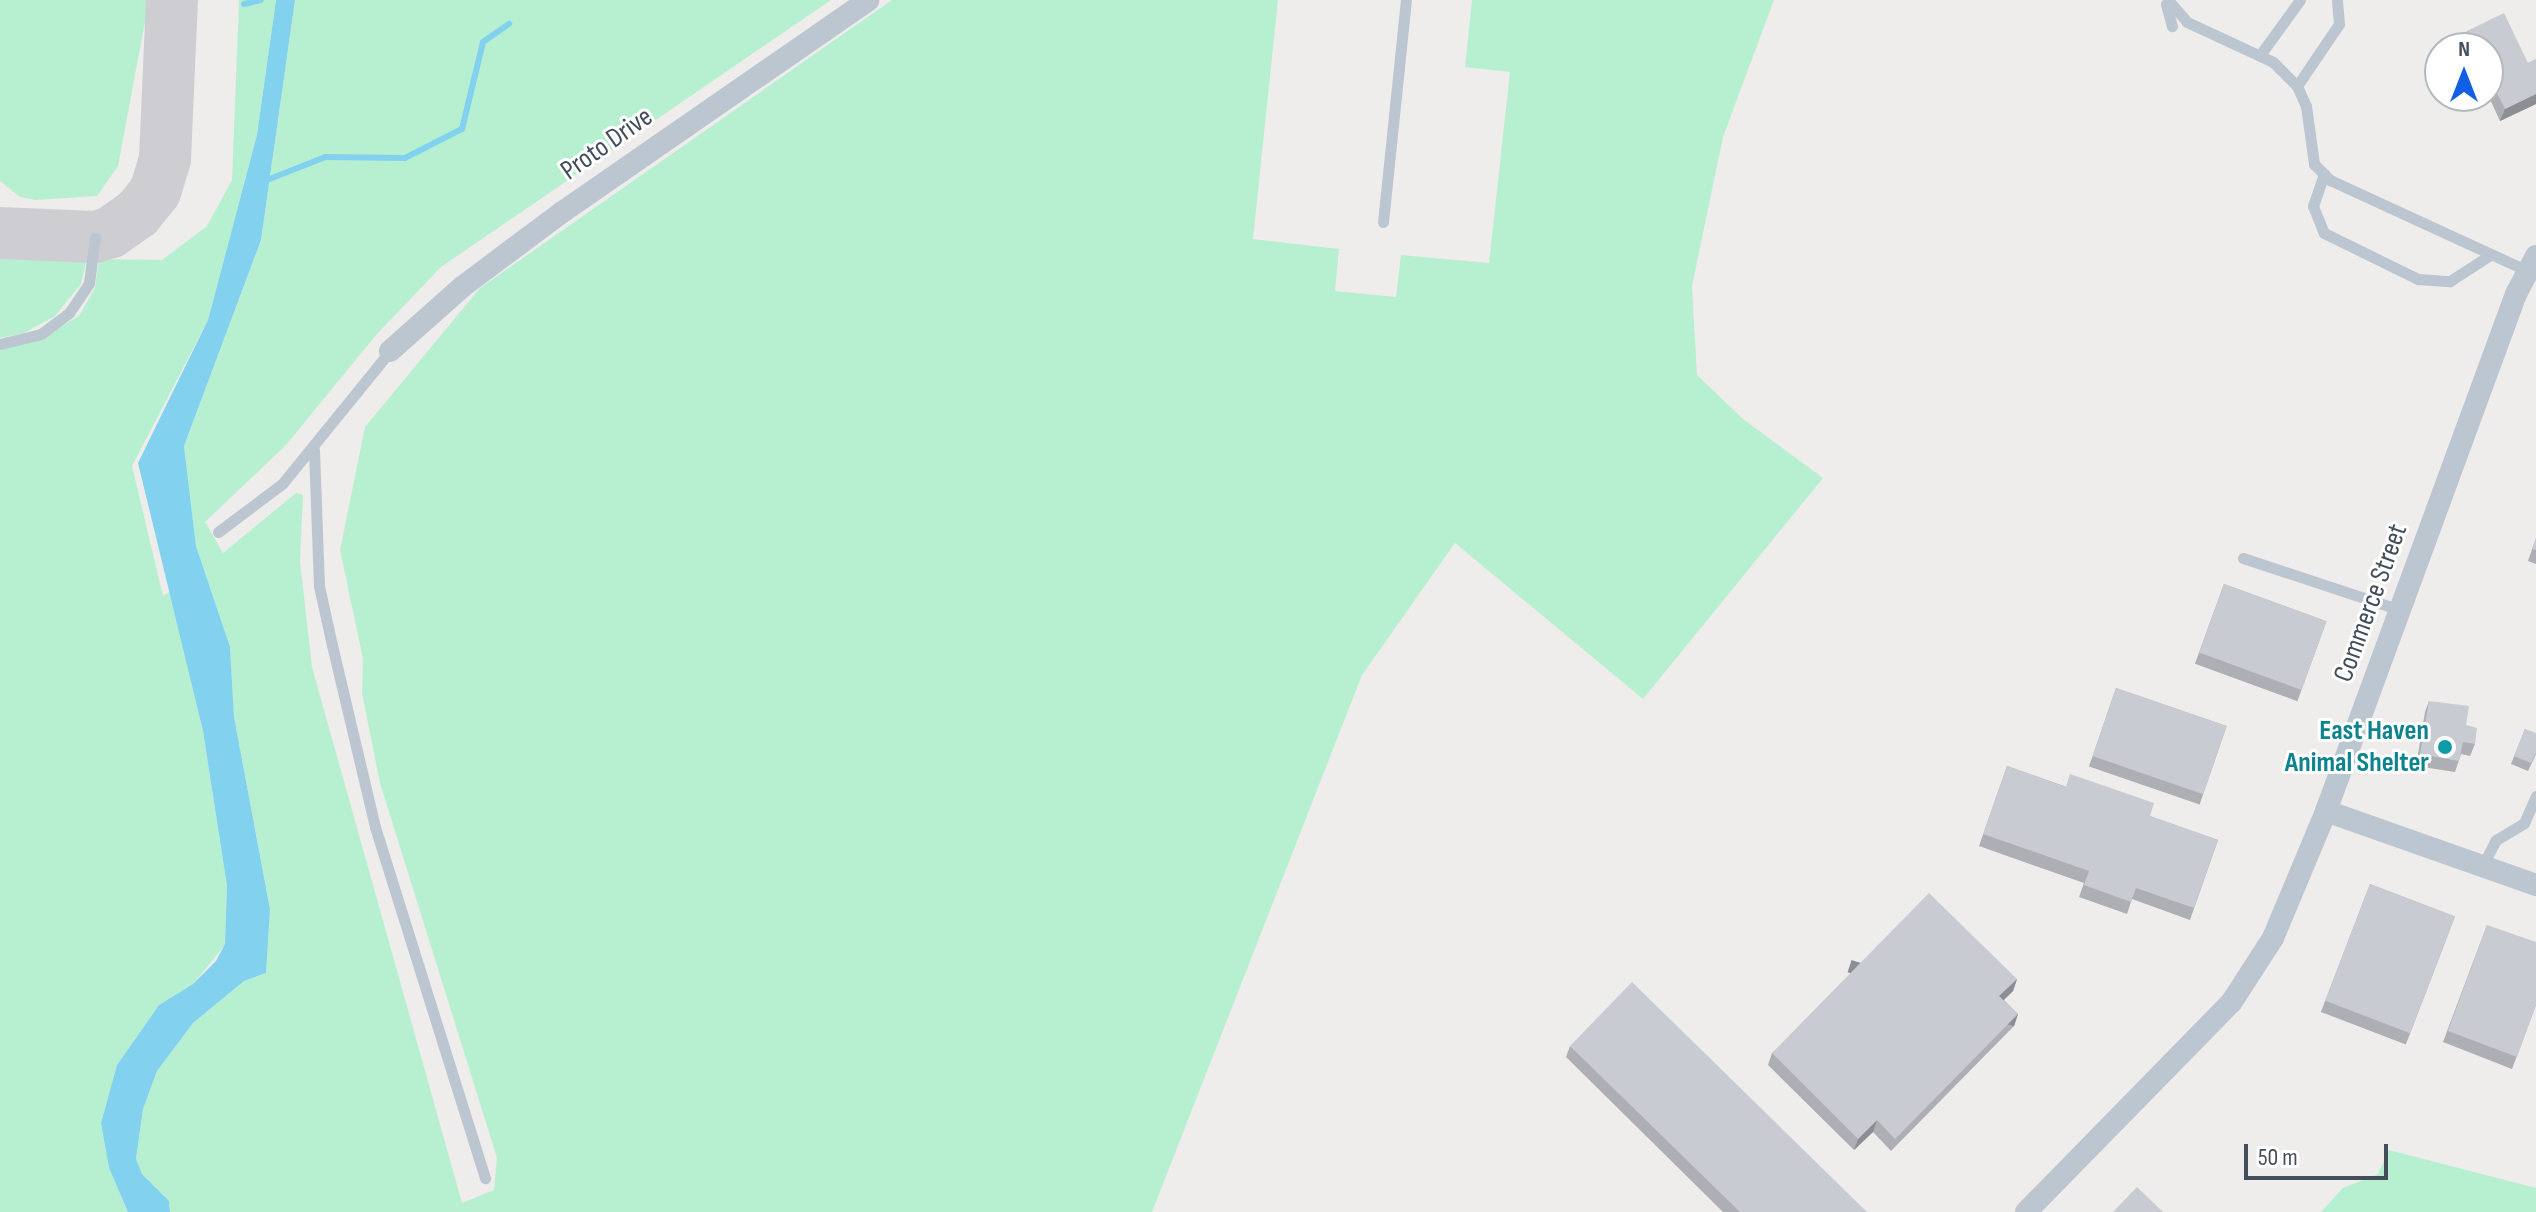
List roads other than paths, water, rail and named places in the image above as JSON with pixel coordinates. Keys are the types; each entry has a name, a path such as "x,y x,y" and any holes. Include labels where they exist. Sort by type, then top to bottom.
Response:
{"street":[{"name":"Proto Drive","path":"390,351 462,287 561,213 869,0"},
{"name":"Commerce Street","path":"2026,1212 2231,1003 2289,908 2532,264"},
{"path":"2326,811 2536,885"}],"lane":[{"path":"1383,222 1406,0"},
{"path":"2166,0 2172,26"},
{"path":"2166,0 2187,22 2260,55 2297,86 2306,106 2314,164 2324,174 2490,255 2532,264"},
{"path":"2260,55 2300,0"},
{"path":"2297,86 2339,24 2337,0"},
{"path":"2324,174 2313,206 2324,233 2418,279 2450,281 2490,255"},
{"path":"0,344 41,334 69,313 89,283 95,237"},
{"path":"218,532 252,510 314,450 390,351"},
{"path":"314,450 319,586 332,645 375,827 485,1178"},
{"path":"2243,558 2400,610"},
{"path":"2482,867 2496,840 2524,823 2536,796"}],"water":[{"path":"276,0 295,0 261,240 184,446 196,546 230,647 234,717 270,909 266,973 244,981 193,1023 157,1071 143,1109 136,1159 142,1174 169,1201 170,1212 128,1212 109,1168 101,1123 117,1065 159,1005 193,984 216,961 225,944 227,886 203,731 138,463 208,320 257,135"}],"waterway":[{"path":"244,4 261,0"},
{"path":"267,180 325,157 405,158 462,129 483,42 509,24"}],"place":[{"name":"East Haven Animal Shelter","path":"2445,747"}]}
